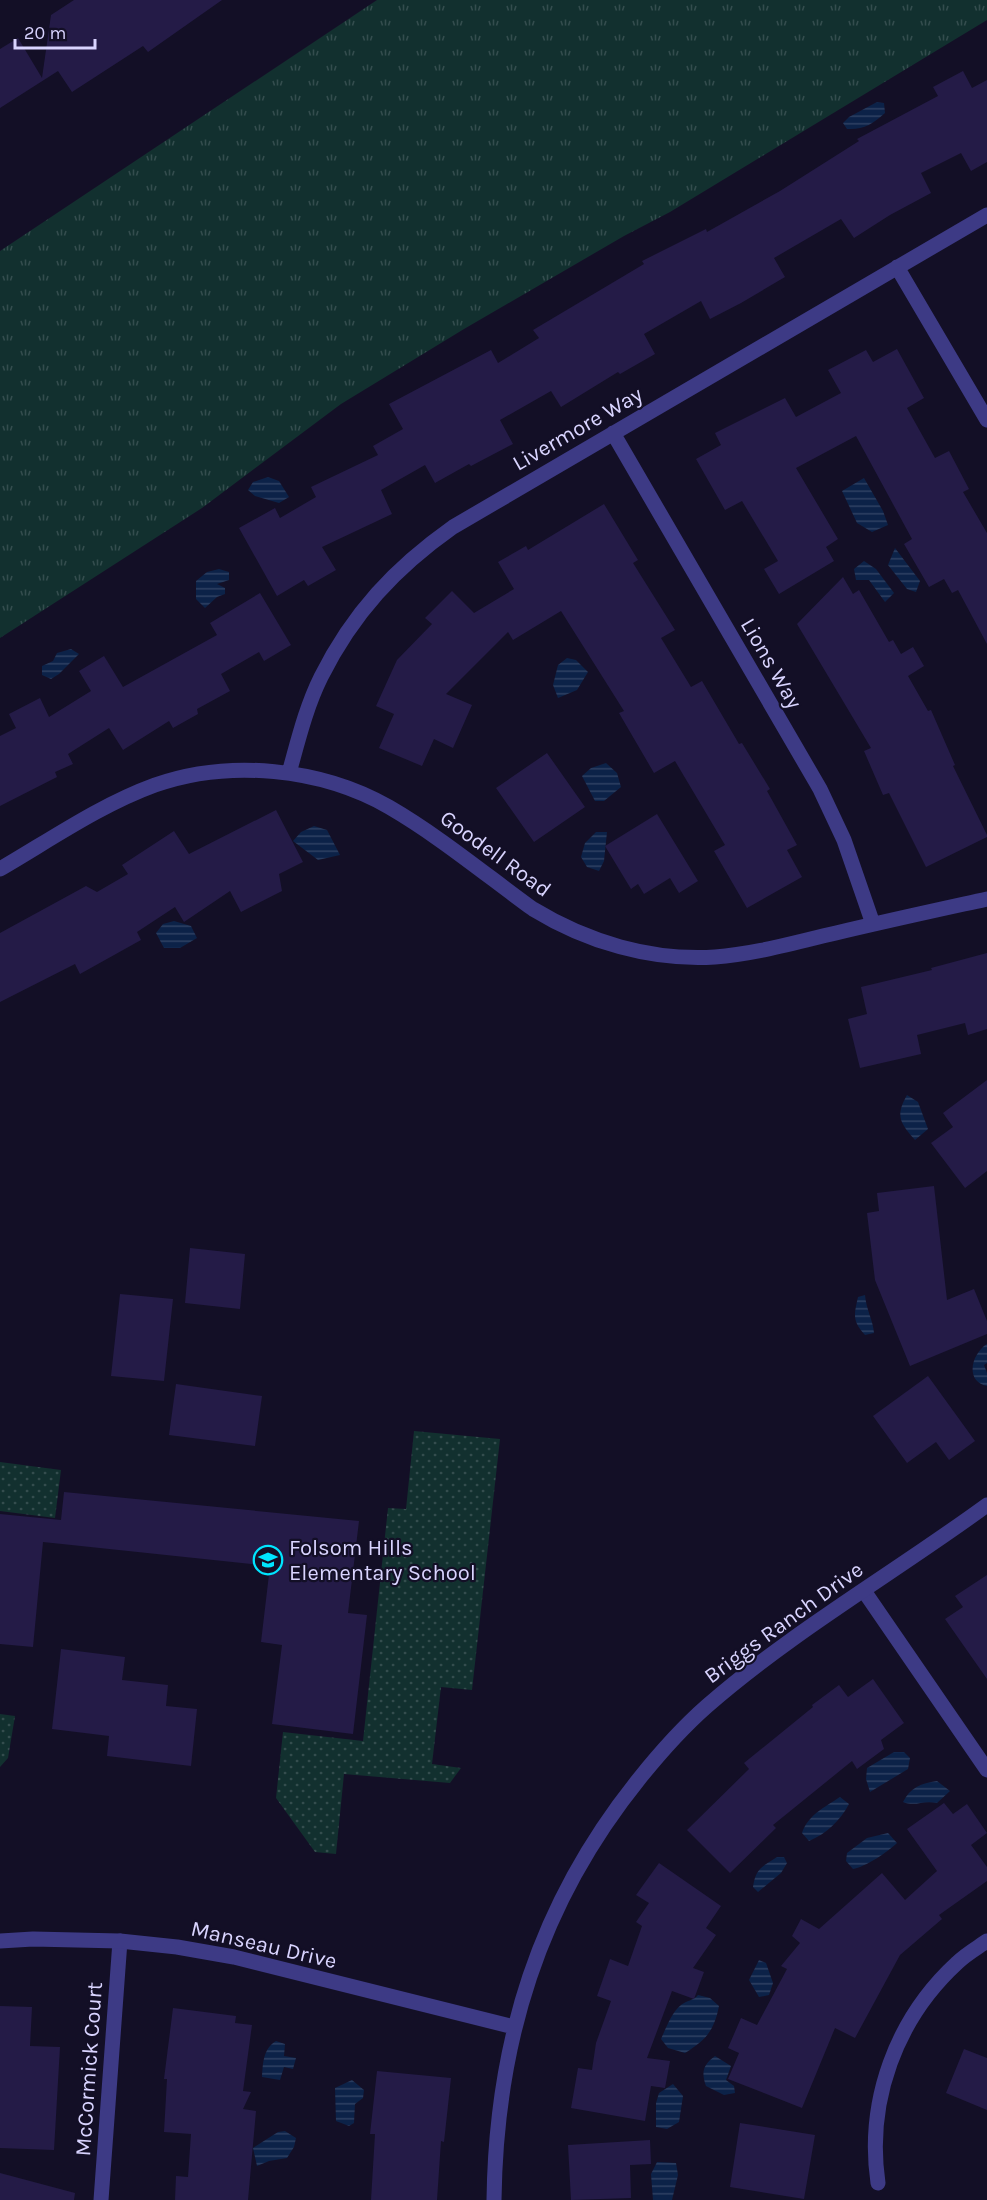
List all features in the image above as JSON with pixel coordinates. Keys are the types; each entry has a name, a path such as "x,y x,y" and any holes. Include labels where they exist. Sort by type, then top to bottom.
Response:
{"street":[{"name":"Livermore Way","path":"289,773 306,713 320,678 347,630 395,572 422,548 453,527 987,215"},
{"path":"897,267 987,420"},
{"name":"Lions Way","path":"613,433 820,789 844,840 873,924"},
{"name":"Goodell Road","path":"0,870 116,801 174,779 214,772 255,771 311,777 350,789 387,806 422,828 533,909 590,938 631,950 673,956 715,957 758,951 987,899"},
{"name":"Briggs Ranch Drive","path":"494,2200 495,2157 502,2089 514,2027 539,1948 558,1906 579,1866 615,1809 657,1756 705,1708 757,1665 987,1505"},
{"path":"864,1592 987,1770"},
{"name":"Manseau Drive","path":"0,1941 33,1939 120,1941 177,1947 234,1957 514,2027"},
{"name":"McCormick Court","path":"100,2200 120,1941"},
{"path":"878,2183 875,2166 877,2114 889,2065 898,2041 910,2018 941,1978 959,1960 987,1941"}],"green space":[{"path":"377,0 987,0 987,20 670,212 624,236 464,329 341,404 202,508 0,638 0,251"},
{"path":"414,1431 500,1439 472,1690 441,1687 432,1764 461,1768 450,1783 344,1774 336,1854 315,1852 276,1798 283,1732 363,1741 388,1508 406,1509"},
{"path":"0,1462 61,1470 55,1518 0,1511"},
{"path":"0,1714 15,1716 8,1758 0,1767"}],"water":[{"path":"877,102 884,103 885,113 868,125 847,129 843,123 849,117"},
{"path":"268,477 279,481 289,497 279,503 255,496 248,490 253,482"},
{"path":"864,478 883,511 888,525 872,532 857,523 842,491"},
{"path":"895,548 920,581 916,592 907,589 888,565"},
{"path":"864,561 876,569 894,593 885,602 869,580 856,580 854,569"},
{"path":"219,569 229,572 229,580 217,584 225,588 225,594 217,597 205,608 196,599 196,581 207,572"},
{"path":"71,649 79,654 59,674 51,679 42,675 42,666 53,661 57,653"},
{"path":"567,658 576,660 588,672 577,690 558,698 553,685 558,665"},
{"path":"606,763 617,773 621,787 604,801 595,801 582,776 591,768"},
{"path":"314,826 327,830 340,855 318,860 293,841 301,832"},
{"path":"596,832 607,832 604,861 599,871 587,867 581,857 585,843"},
{"path":"174,921 191,926 197,938 180,948 164,948 156,933 163,924"},
{"path":"907,1095 918,1102 928,1129 915,1140 903,1124 900,1114"},
{"path":"865,1295 874,1333 865,1335 856,1322 855,1313 858,1297"},
{"path":"987,1344 987,1363 984,1365 987,1373 987,1386 975,1379 973,1366 977,1354"},
{"path":"894,1752 904,1752 910,1758 908,1769 870,1792 866,1779 867,1768"},
{"path":"937,1781 950,1791 937,1803 903,1802 917,1787"},
{"path":"840,1797 849,1804 841,1816 827,1831 809,1841 802,1833 808,1821"},
{"path":"888,1833 897,1843 882,1855 853,1869 846,1861 847,1853 867,1838"},
{"path":"777,1857 784,1857 787,1863 781,1873 758,1892 753,1887 758,1872"},
{"path":"759,1960 766,1963 773,1983 769,1995 759,1997 749,1980"},
{"path":"698,1995 710,1998 719,2006 712,2028 704,2039 685,2053 668,2048 661,2039 672,2016 681,2005"},
{"path":"276,2041 285,2044 284,2056 296,2058 293,2069 284,2067 280,2080 262,2077 266,2052"},
{"path":"715,2056 731,2066 726,2080 734,2086 735,2093 724,2095 706,2086 704,2069"},
{"path":"352,2080 364,2090 363,2098 355,2104 354,2123 349,2126 336,2121 335,2088"},
{"path":"673,2084 683,2096 679,2122 667,2129 656,2127 656,2103 659,2093"},
{"path":"285,2131 296,2138 294,2147 287,2158 257,2166 253,2148 278,2132"},
{"path":"657,2162 676,2163 678,2175 672,2200 653,2200 651,2174"}],"building":[{"path":"74,0 222,0 148,52 143,46 72,92 58,71 0,108 0,49 18,38 42,78 51,15"},
{"path":"963,71 972,88 987,80 987,162 971,171 961,153 921,173 931,193 854,238 841,219 774,258 785,277 741,303 710,319 701,301 644,334 655,354 620,374 618,372 561,407 551,391 500,420 513,444 435,483 425,465 381,490 392,514 322,547 336,570 308,586 304,580 277,596 239,528 275,508 280,518 316,497 311,487 378,455 373,446 403,429 389,404 491,350 498,363 539,338 533,330 644,264 642,261 706,229 707,232 780,191 859,141 857,139 938,96 933,87"},
{"path":"897,349 924,398 907,408 935,458 949,451 969,489 963,492 987,533 987,644 958,590 952,593 944,579 929,587 904,544 912,539 856,436 796,468 838,539 826,547 834,561 779,594 764,569 778,561 742,501 725,510 696,459 721,445 715,433 785,398 796,417 841,393 828,370 866,350 873,362"},
{"path":"604,504 638,560 633,563 675,630 661,638 691,687 702,681 739,744 742,743 770,789 767,791 797,845 787,850 802,877 747,908 714,851 725,845 675,761 654,773 619,713 624,711 561,611 513,640 508,632 446,694 472,705 453,748 434,739 422,766 379,748 394,714 376,706 397,660 432,624 425,618 452,591 474,613 514,589 498,562 526,546 528,550"},
{"path":"843,577 853,594 859,590 889,642 893,640 901,654 913,647 924,666 908,676 928,711 931,710 955,765 953,766 987,835 926,867 889,793 883,795 864,751 871,748 797,624"},
{"path":"260,593 291,645 264,661 259,652 221,674 230,691 197,709 198,714 173,728 169,721 123,750 109,728 68,754 73,764 55,772 57,777 0,806 0,736 16,728 9,714 40,698 49,717 91,691 79,671 104,656 123,687 217,635 210,623"},
{"path":"547,753 585,807 534,842 496,788"},
{"path":"276,810 303,862 279,874 282,891 241,912 230,891 184,922 175,907 137,932 141,940 80,974 75,964 0,1002 0,933 86,886 97,892 128,874 122,865 174,831 189,854"},
{"path":"657,814 698,881 679,893 670,878 644,894 638,884 631,889 605,846"},
{"path":"987,953 987,1029 968,1035 965,1023 917,1035 921,1054 860,1068 848,1019 867,1014 861,987 932,970 931,968"},
{"path":"987,1080 987,1171 965,1188 931,1143 953,1127 943,1113"},
{"path":"934,1186 947,1300 974,1289 987,1321 987,1334 910,1366 875,1280 867,1213 879,1211 877,1193"},
{"path":"190,1248 245,1254 240,1309 185,1303"},
{"path":"120,1294 173,1299 164,1381 111,1376"},
{"path":"928,1376 975,1441 949,1460 936,1442 907,1463 873,1416"},
{"path":"176,1384 262,1396 255,1446 169,1435"},
{"path":"64,1492 359,1521 348,1613 367,1615 353,1734 272,1724 282,1645 261,1642 270,1566 43,1542 33,1647 0,1644 0,1514 61,1520"},
{"path":"987,1575 987,1679 945,1619 963,1607 955,1596"},
{"path":"61,1649 125,1657 122,1680 168,1685 166,1706 197,1709 191,1766 107,1756 109,1736 52,1729"},
{"path":"873,1679 904,1723 881,1740 884,1749 857,1769 852,1761 773,1825 776,1828 730,1873 687,1830 749,1769 744,1763 813,1707 812,1705 839,1685 848,1697"},
{"path":"944,1803 953,1814 967,1804 987,1833 971,1845 987,1867 987,1881 939,1915 942,1919 900,1955 855,2038 835,2028 802,2108 728,2079 739,2053 728,2048 741,2018 757,2025 787,1969 781,1966 800,1943 792,1936 801,1919 819,1929 882,1873 905,1900 937,1871 907,1829"},
{"path":"659,1863 721,1906 706,1928 716,1935 693,1968 704,1972 694,1999 672,1991 647,2058 670,2061 665,2088 651,2086 645,2121 571,2108 578,2068 592,2070 596,2043 611,2001 597,1996 610,1959 628,1966 642,1926 636,1922 649,1903 636,1895"},
{"path":"0,2006 32,2007 30,2046 60,2047 54,2150 0,2148"},
{"path":"173,2008 236,2016 235,2023 252,2025 243,2091 251,2092 243,2109 256,2111 248,2200 175,2200 176,2176 188,2177 191,2134 164,2132 167,2079 164,2079"},
{"path":"964,2049 987,2058 987,2110 946,2093"},
{"path":"377,2071 451,2078 444,2142 441,2141 437,2200 371,2200 375,2134 370,2134"},
{"path":"740,2123 815,2135 804,2199 730,2187"},
{"path":"650,2140 651,2164 630,2165 631,2198 571,2200 568,2145"},
{"path":"0,2173 75,2193 74,2200 0,2200"}],"place":[{"name":"Folsom Hills Elementary School","path":"268,1560"}]}
